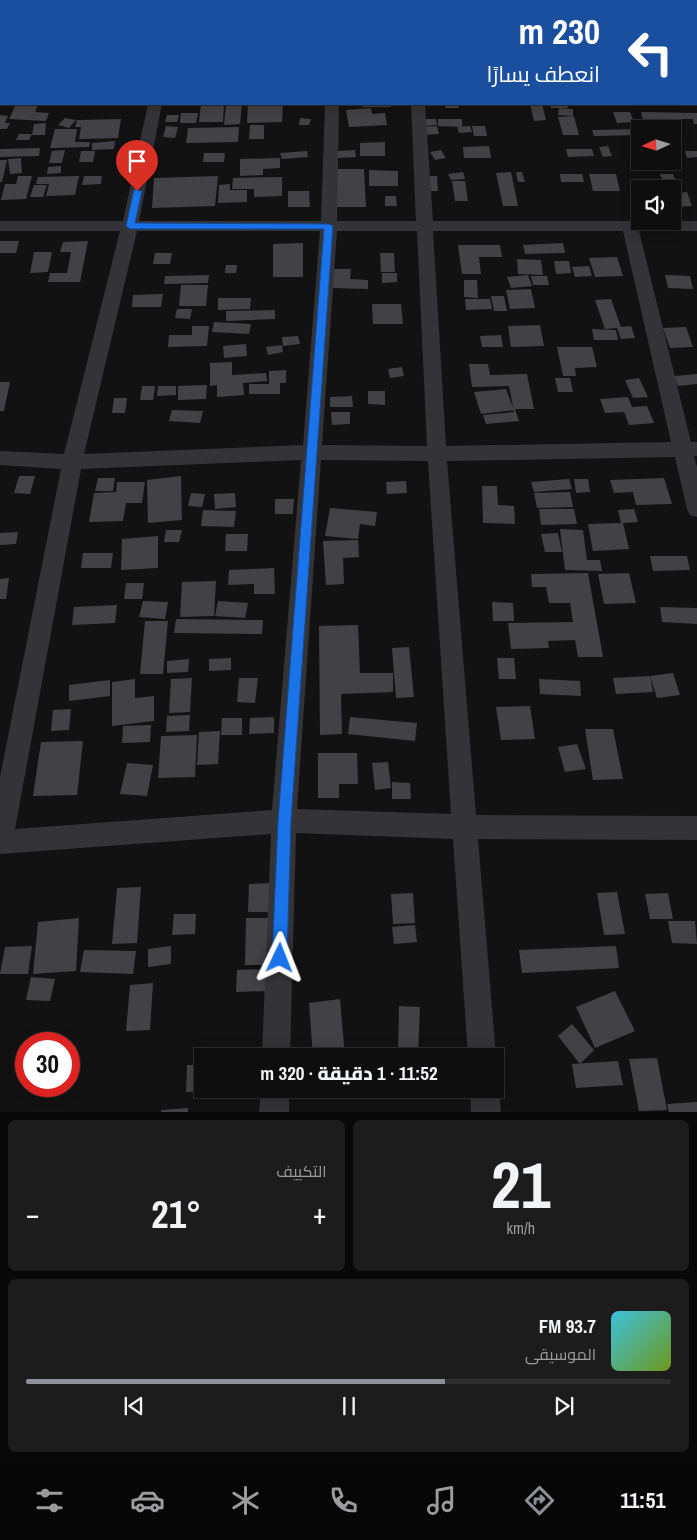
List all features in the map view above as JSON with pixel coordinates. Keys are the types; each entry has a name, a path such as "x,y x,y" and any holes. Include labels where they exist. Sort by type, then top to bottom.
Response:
{"street":[{"path":"155,105 130,226 72,462 0,842 284,821 465,827 697,828"},
{"path":"276,1048 284,821 329,226 332,105"},
{"path":"418,105 437,454 481,1048"},
{"path":"0,226 697,226"},
{"path":"630,226 690,449 697,509"},
{"path":"0,458 72,462 312,452 437,454 690,449"},
{"path":"274,1112 275,1098"},
{"path":"485,1098 486,1112"}],"building":[{"path":"16,105 38,105 35,112 49,113 46,121 9,119"},
{"path":"201,105 224,105 223,122 199,122"},
{"path":"226,105 242,105 240,124 224,125"},
{"path":"248,105 283,105 282,122 247,123"},
{"path":"362,105 390,105 391,107 362,107"},
{"path":"445,105 459,105 459,108 445,108"},
{"path":"530,105 542,105 546,120 534,121"},
{"path":"550,105 567,105 568,108 551,108"},
{"path":"664,105 696,106 665,106"},
{"path":"371,108 372,114 385,113 387,125 349,127 346,110"},
{"path":"559,108 573,109 573,116 558,115"},
{"path":"613,112 630,112 633,120 631,120 631,122 617,123"},
{"path":"641,112 697,113 697,124 694,124 693,119 643,120"},
{"path":"181,113 198,113 196,123 180,123"},
{"path":"0,115 8,116 5,123 10,123 7,129 0,129"},
{"path":"167,115 179,115 177,122 165,122"},
{"path":"574,116 579,135 563,135 558,117"},
{"path":"65,118 76,120 69,128 58,125"},
{"path":"300,118 311,119 309,125 299,125"},
{"path":"121,119 118,138 79,139 81,127 75,127 77,120"},
{"path":"422,119 436,119 437,125 424,126"},
{"path":"438,119 462,119 462,127 438,126"},
{"path":"46,123 45,135 32,135 34,124"},
{"path":"250,125 264,125 264,139 249,139"},
{"path":"166,126 178,127 175,138 163,137"},
{"path":"437,126 439,134 424,135 422,127"},
{"path":"470,126 472,132 459,133 457,127"},
{"path":"472,126 485,126 487,136 474,136"},
{"path":"239,127 238,142 186,143 188,128"},
{"path":"55,129 77,129 75,142 90,142 89,147 50,148"},
{"path":"631,129 631,135 594,136 592,130"},
{"path":"19,134 32,134 29,140 16,140"},
{"path":"115,141 114,149 92,150 92,143"},
{"path":"385,142 385,156 360,156 360,143"},
{"path":"489,146 491,158 464,158 463,147"},
{"path":"608,146 612,156 603,157 599,147"},
{"path":"40,148 39,156 0,157 0,149"},
{"path":"566,149 592,149 594,156 568,157"},
{"path":"65,150 62,163 49,163 52,151"},
{"path":"355,150 356,157 338,158 338,151"},
{"path":"441,150 446,158 435,160 430,152"},
{"path":"81,151 95,151 93,162 79,162"},
{"path":"307,151 308,157 282,159 280,153"},
{"path":"685,151 697,151 697,157 687,158"},
{"path":"204,153 225,153 224,162 203,162"},
{"path":"21,158 22,173 10,174 8,159"},
{"path":"280,158 280,168 263,169 263,175 240,176 240,159"},
{"path":"0,160 7,160 2,182 0,182"},
{"path":"61,166 61,173 47,174 48,167"},
{"path":"336,169 364,169 366,207 337,207"},
{"path":"369,170 398,171 398,186 369,186"},
{"path":"463,172 465,179 451,180 448,174"},
{"path":"511,172 518,206 503,206 496,173"},
{"path":"516,172 522,172 525,182 518,182"},
{"path":"560,174 582,174 584,182 561,182"},
{"path":"589,174 616,174 620,191 593,191"},
{"path":"660,174 673,174 675,180 662,180"},
{"path":"18,176 32,176 26,199 1,200 5,184 16,184"},
{"path":"79,176 75,195 46,196 49,184 36,184 38,177"},
{"path":"84,176 102,176 101,184 82,185"},
{"path":"218,176 215,206 152,208 154,178"},
{"path":"427,176 437,176 438,191 428,191"},
{"path":"282,177 282,196 254,197 254,189 232,189 233,178"},
{"path":"452,181 465,181 468,201 455,201"},
{"path":"230,184 230,190 247,190 247,202 218,203 219,185"},
{"path":"34,185 47,185 43,197 30,197"},
{"path":"288,191 309,191 310,207 288,207"},
{"path":"681,192 687,192 692,206 681,207"},
{"path":"385,196 396,196 397,206 385,206"},
{"path":"0,241 19,241 16,253 0,253"},
{"path":"88,241 80,282 48,282 50,273 67,273 71,252 60,252 63,242"},
{"path":"303,243 303,277 273,277 273,244"},
{"path":"563,243 565,253 525,254 523,245"},
{"path":"458,245 500,245 502,257 479,257 481,274 462,274"},
{"path":"34,252 52,252 48,272 30,273"},
{"path":"155,253 172,253 170,264 153,264"},
{"path":"380,253 394,253 395,272 381,272"},
{"path":"617,257 623,276 595,277 589,258"},
{"path":"517,259 541,260 543,275 518,274"},
{"path":"554,261 569,261 571,273 556,274"},
{"path":"226,265 237,265 236,273 225,273"},
{"path":"589,266 592,276 575,277 572,267"},
{"path":"333,269 351,269 350,279 368,280 368,289 331,288"},
{"path":"382,273 397,273 397,282 382,283"},
{"path":"209,275 208,283 164,284 165,276"},
{"path":"528,275 532,286 511,288 507,277"},
{"path":"665,275 690,276 693,289 668,288"},
{"path":"531,276 547,276 549,285 533,285"},
{"path":"464,280 477,280 478,298 464,297"},
{"path":"181,285 208,285 206,306 179,306"},
{"path":"531,289 535,308 510,309 506,290"},
{"path":"163,294 161,307 132,307 133,295"},
{"path":"491,296 504,296 507,311 494,311"},
{"path":"218,298 251,298 250,309 218,310"},
{"path":"465,299 490,299 492,309 466,310"},
{"path":"611,299 621,327 631,326 635,338 621,339 617,328 605,329 595,300"},
{"path":"372,304 401,304 403,324 373,324"},
{"path":"177,309 192,309 190,319 175,318"},
{"path":"275,310 275,319 226,321 226,311"},
{"path":"214,322 251,324 249,334 212,332"},
{"path":"540,325 544,346 511,347 508,326"},
{"path":"192,326 209,326 207,346 168,347 169,335 192,335"},
{"path":"686,327 693,347 670,348 663,328"},
{"path":"592,329 616,330 618,340 594,340"},
{"path":"501,335 503,347 482,347 480,336"},
{"path":"298,336 300,344 283,346 282,337"},
{"path":"246,344 247,356 224,358 223,346"},
{"path":"282,345 283,352 268,355 266,347"},
{"path":"557,347 592,347 597,367 575,368 576,376 563,376"},
{"path":"232,362 232,375 266,373 267,381 243,383 244,395 217,397 217,385 210,386 210,363"},
{"path":"469,364 488,364 490,375 527,374 534,409 515,409 519,421 486,424 483,415 514,412 509,386 472,387"},
{"path":"402,367 404,376 390,378 388,369"},
{"path":"286,370 286,383 280,383 280,394 249,394 249,384 269,384 269,371"},
{"path":"697,374 697,384 678,386 674,376"},
{"path":"555,378 570,378 573,392 558,392"},
{"path":"639,378 648,397 633,398 625,380"},
{"path":"0,382 10,382 4,411 0,411"},
{"path":"207,385 206,399 178,400 178,386"},
{"path":"142,386 155,386 153,400 140,400"},
{"path":"158,386 176,386 176,395 157,396"},
{"path":"506,389 514,410 481,414 474,392"},
{"path":"368,391 385,391 385,405 368,404"},
{"path":"352,396 353,407 330,407 330,397"},
{"path":"628,397 632,407 647,406 654,423 629,425 624,412 605,413 600,399"},
{"path":"114,398 127,398 125,413 112,413"},
{"path":"172,410 203,411 200,423 169,421"},
{"path":"331,412 350,412 350,424 332,425"},
{"path":"19,476 35,476 30,494 14,493"},
{"path":"181,476 182,520 148,523 147,480"},
{"path":"98,478 115,478 113,491 95,491"},
{"path":"664,478 672,504 636,505 633,492 614,493 610,480"},
{"path":"569,479 572,489 534,492 531,482"},
{"path":"574,479 588,479 590,492 576,493"},
{"path":"406,481 407,493 387,494 386,482"},
{"path":"117,482 145,482 142,503 126,503 123,521 89,522 94,493 116,492"},
{"path":"482,486 497,486 498,505 514,506 515,524 483,523"},
{"path":"570,492 573,507 537,508 534,493"},
{"path":"191,493 205,494 202,507 188,506"},
{"path":"235,493 236,507 215,509 214,494"},
{"path":"275,499 294,499 293,514 275,514"},
{"path":"330,508 377,512 375,526 360,524 358,539 325,536"},
{"path":"539,509 574,509 577,524 541,525"},
{"path":"634,509 638,522 623,523 629,549 593,551 588,524 621,523 618,510"},
{"path":"203,510 236,511 234,527 201,526"},
{"path":"560,529 583,530 587,560 600,560 602,571 565,570"},
{"path":"166,530 182,530 179,542 164,542"},
{"path":"18,532 16,544 0,545 0,533"},
{"path":"558,533 562,552 545,552 541,534"},
{"path":"226,534 248,534 247,551 225,551"},
{"path":"158,536 158,568 121,570 122,539"},
{"path":"358,540 359,557 343,558 344,584 326,585 323,541"},
{"path":"83,553 113,553 111,568 81,568"},
{"path":"650,556 687,556 690,570 653,571"},
{"path":"274,568 275,594 254,594 254,584 228,585 229,570"},
{"path":"588,573 603,657 578,657 575,640 548,641 549,648 511,649 508,623 573,622 570,603 549,603 546,587 532,587 531,574"},
{"path":"629,573 636,603 604,604 598,574"},
{"path":"9,578 6,599 0,599 0,579"},
{"path":"216,581 214,616 180,617 182,582"},
{"path":"126,583 144,583 142,599 124,599"},
{"path":"143,601 168,602 165,619 139,617"},
{"path":"218,601 248,603 245,618 215,616"},
{"path":"492,602 513,603 514,621 493,621"},
{"path":"117,605 115,623 72,625 74,607"},
{"path":"660,607 697,608 697,624 662,622"},
{"path":"176,619 263,620 262,634 174,633"},
{"path":"145,621 168,621 163,674 140,674"},
{"path":"358,625 360,673 393,673 393,692 341,694 342,734 320,735 319,626"},
{"path":"409,647 414,697 396,698 392,648"},
{"path":"231,658 231,670 209,671 209,659"},
{"path":"497,658 514,658 516,679 499,679"},
{"path":"189,659 188,672 167,673 167,661"},
{"path":"673,673 680,695 657,698 650,676"},
{"path":"650,676 653,692 616,694 613,678"},
{"path":"192,678 190,712 169,713 171,679"},
{"path":"239,678 258,678 255,703 237,702"},
{"path":"135,679 135,698 154,696 154,721 112,726 112,682"},
{"path":"539,679 580,681 581,696 540,694"},
{"path":"110,680 110,696 69,701 69,685"},
{"path":"530,706 535,739 501,740 496,707"},
{"path":"71,709 69,730 51,731 53,710"},
{"path":"190,715 189,731 166,732 167,716"},
{"path":"274,717 274,733 249,734 250,718"},
{"path":"350,717 417,723 415,741 348,734"},
{"path":"222,718 242,718 242,735 221,735"},
{"path":"151,725 150,742 122,743 123,726"},
{"path":"585,729 613,729 623,779 593,780"},
{"path":"220,731 218,764 197,765 199,732"},
{"path":"197,735 195,777 158,778 161,736"},
{"path":"83,741 77,795 33,796 41,742"},
{"path":"577,744 586,769 565,772 558,747"},
{"path":"318,753 357,753 358,784 339,784 339,798 318,798"},
{"path":"388,762 391,788 375,790 372,763"},
{"path":"127,763 153,765 147,796 120,794"},
{"path":"392,782 410,783 411,799 392,799"},
{"path":"271,883 270,912 248,912 249,884"},
{"path":"141,887 137,943 112,944 117,888"},
{"path":"617,892 625,934 604,935 597,893"},
{"path":"413,893 415,923 393,924 391,894"},
{"path":"668,893 673,919 650,919 645,894"},
{"path":"174,914 196,914 195,934 172,935"},
{"path":"79,918 76,971 33,974 38,922"},
{"path":"246,918 270,918 269,965 245,965"},
{"path":"668,921 695,921 697,944 672,943"},
{"path":"415,925 417,942 394,944 392,927"},
{"path":"32,946 28,974 0,974 5,947"},
{"path":"171,946 171,964 148,967 148,949"},
{"path":"616,946 619,968 522,973 519,950"},
{"path":"84,950 136,951 133,974 80,972"},
{"path":"267,969 267,991 236,992 237,970"},
{"path":"31,977 55,979 50,1001 26,1000"},
{"path":"153,983 150,1030 126,1031 130,985"},
{"path":"615,991 635,1031 595,1048 576,1007"},
{"path":"340,999 344,1048 312,1048 309,1003"},
{"path":"399,1006 420,1007 418,1048 398,1048"},
{"path":"572,1024 594,1050 580,1064 558,1036"},
{"path":"657,1058 667,1110 639,1111 629,1059"},
{"path":"618,1061 623,1085 576,1088 572,1064"},
{"path":"187,1065 194,1065 194,1092 186,1092"},
{"path":"697,1102 697,1112 669,1112 667,1104"},
{"path":"188,1108 188,1112 161,1112 161,1110"}],"route":[{"path":"137,191 130,226 329,226 284,821 280,958"}]}
